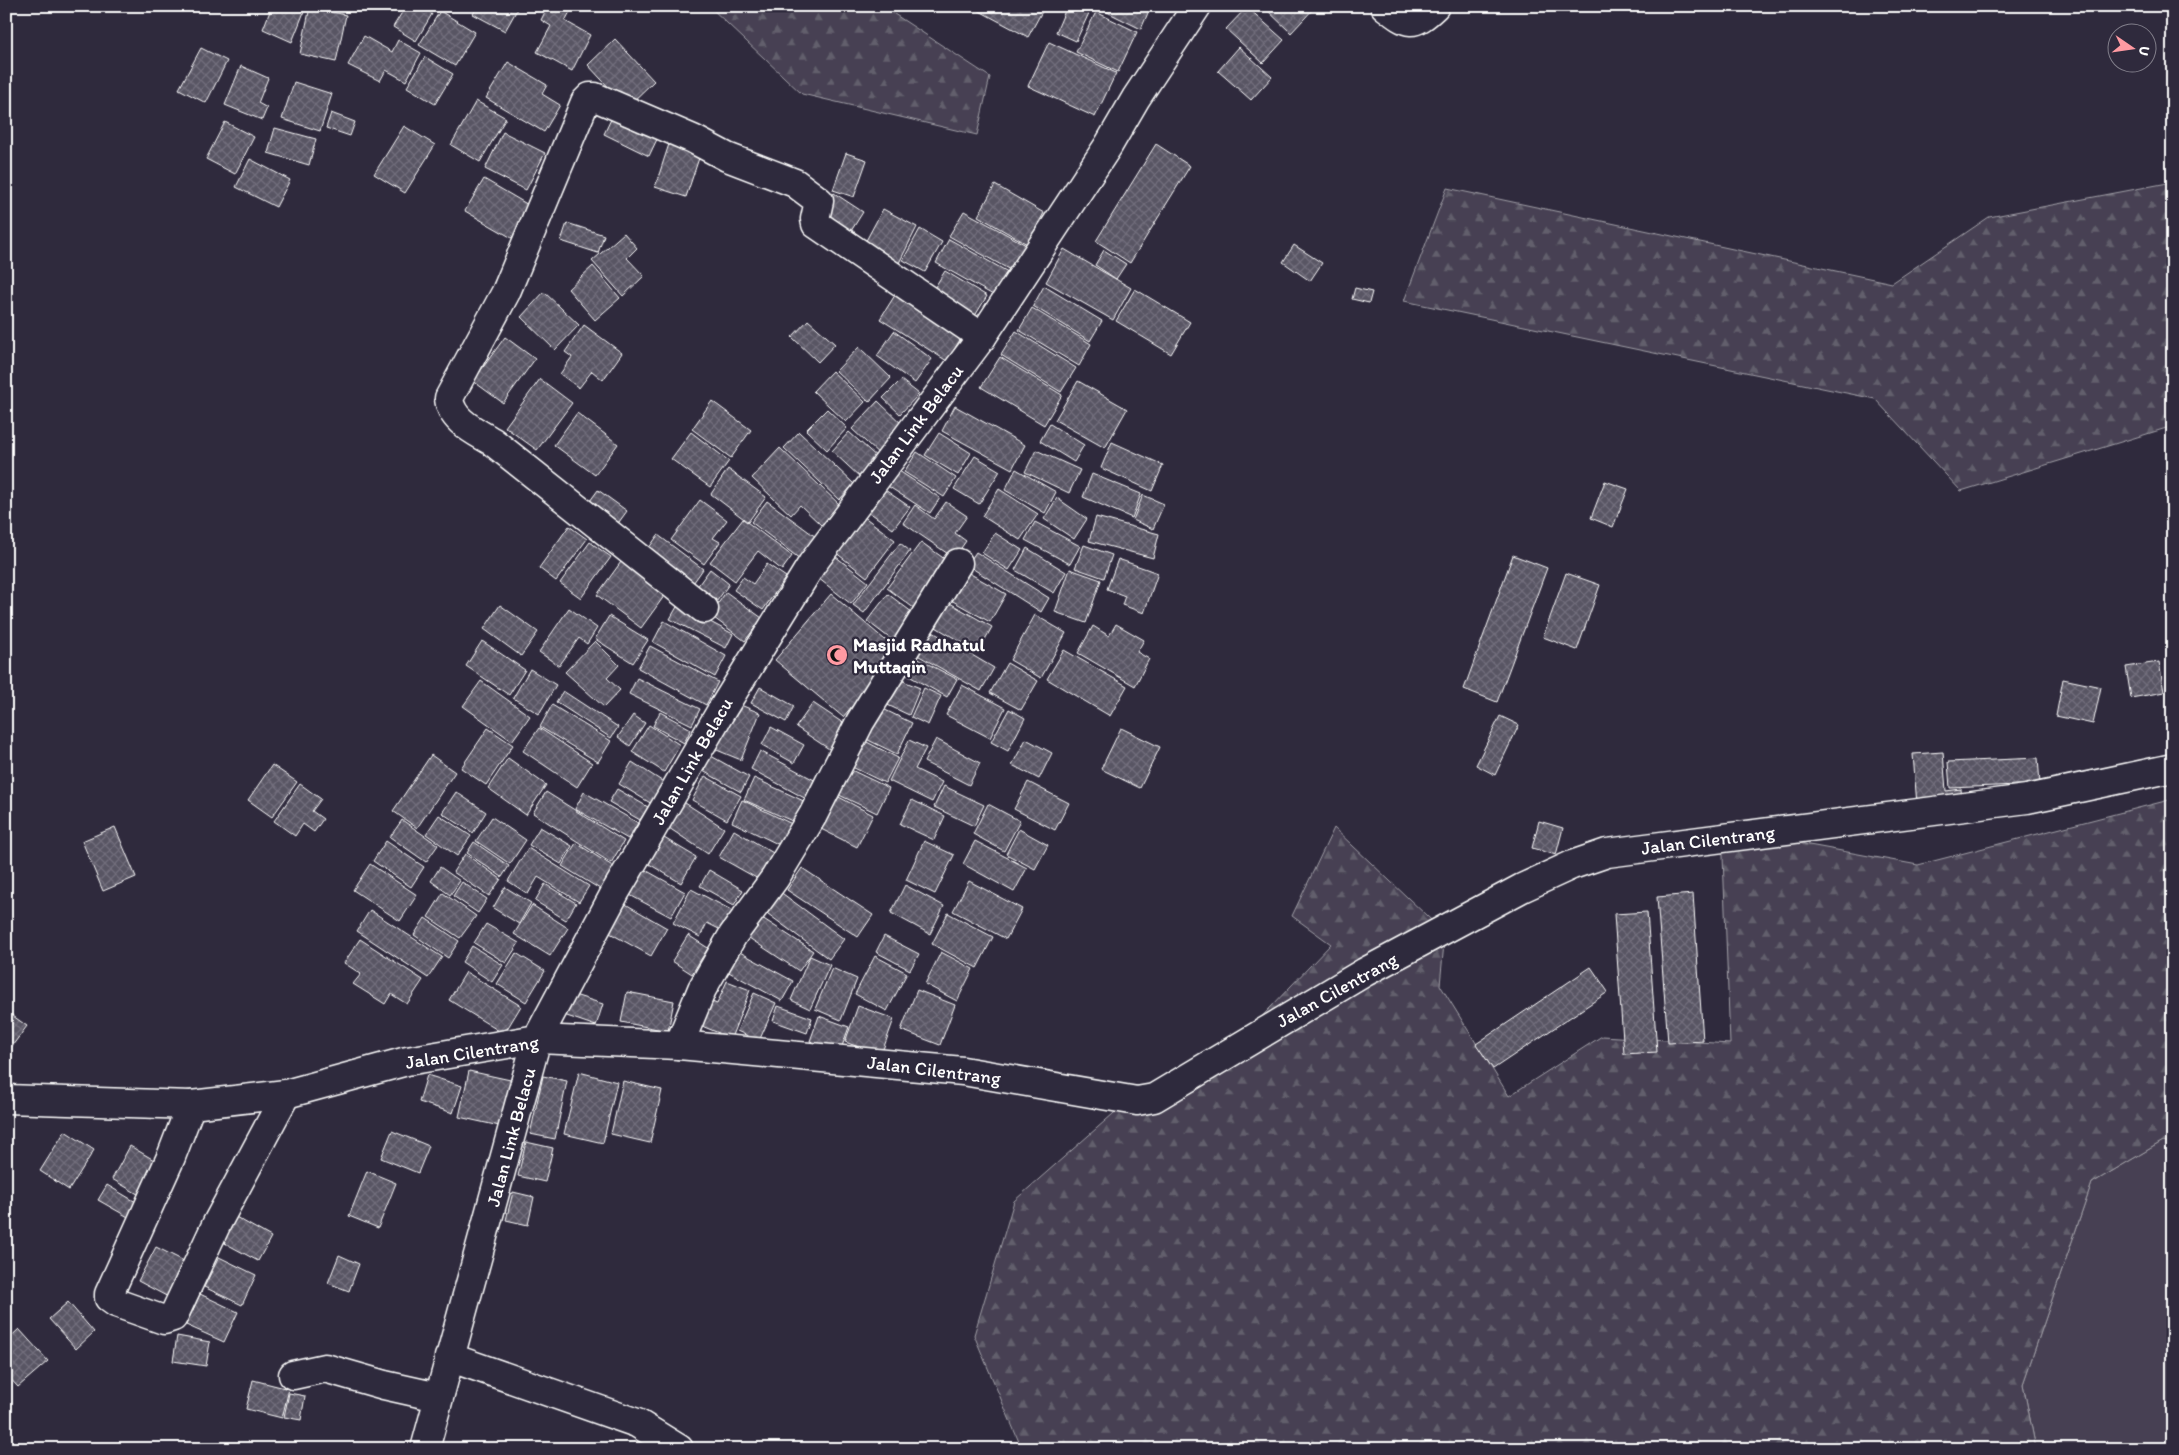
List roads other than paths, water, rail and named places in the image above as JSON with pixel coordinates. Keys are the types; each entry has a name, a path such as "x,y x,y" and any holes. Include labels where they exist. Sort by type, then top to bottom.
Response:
{"street":[{"name":"Jalan Link Belacu","path":"425,1449 537,1039 616,891 720,713 812,564 982,337 1108,146 1136,98 1197,6"},
{"path":"1385,6 1405,22 1422,19 1435,6"},
{"path":"704,609 492,442 458,418 450,405 449,398 506,292 578,120 590,97 596,97 692,139 727,157 795,183 820,201 815,219 816,224 982,337"},
{"path":"679,1046 702,989 733,935 774,878 813,814 860,722 958,563"},
{"name":"Jalan Cilentrang","path":"6,1100 191,1105 286,1094 408,1061 537,1039 679,1046 962,1071 1137,1101 1154,1098 1365,972 1522,888 1572,865 1619,851 2027,799 2173,768"},
{"path":"191,1105 171,1157 109,1294 109,1298 116,1303 164,1320 172,1317 217,1223 286,1094"},
{"path":"449,1357 637,1423 679,1449"},
{"path":"293,1375 325,1368 384,1385 438,1397"}],"place":[{"name":"Masjid Radhatul Muttaqin","path":"837,655"}]}
